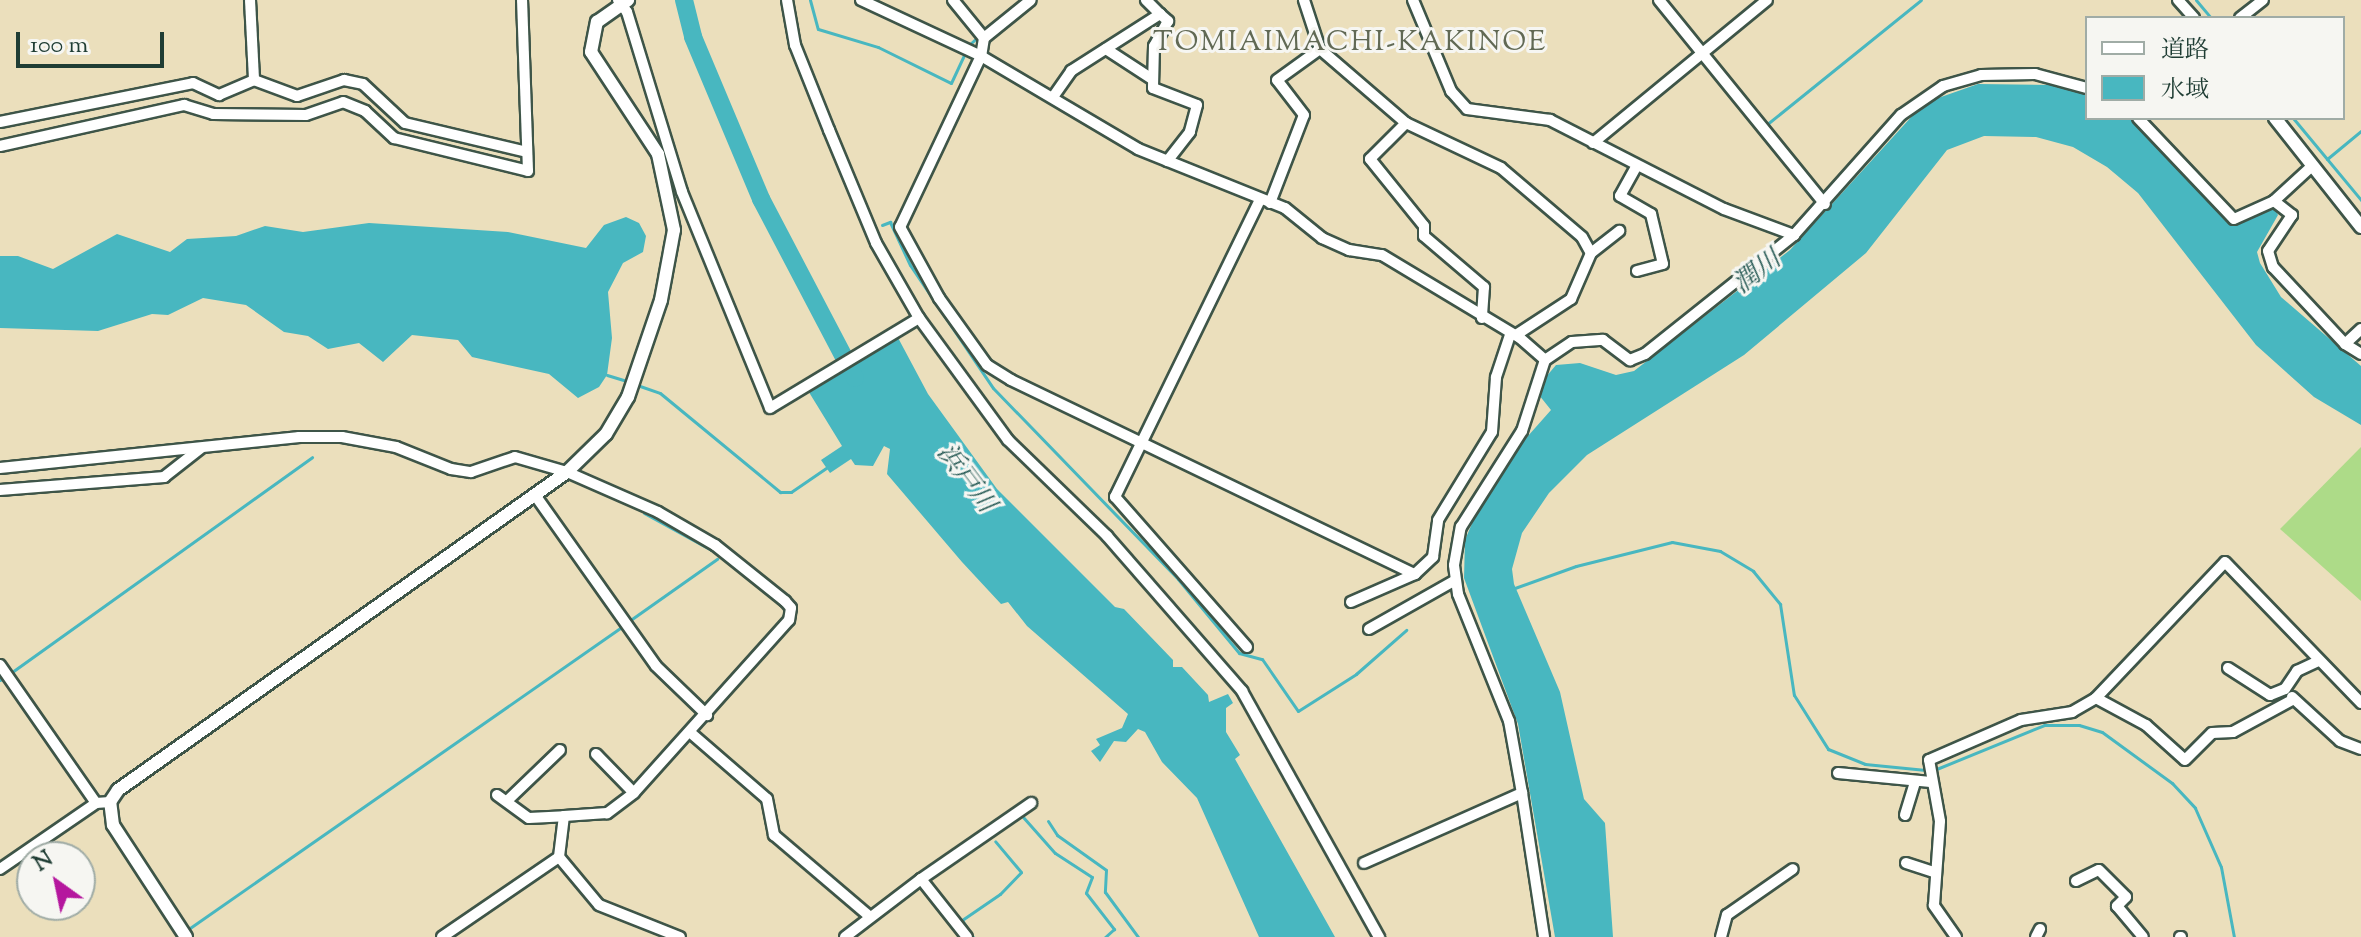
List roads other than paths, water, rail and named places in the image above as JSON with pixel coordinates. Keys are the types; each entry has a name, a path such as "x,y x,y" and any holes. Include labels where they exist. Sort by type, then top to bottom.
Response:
{"street":[{"path":"250,0 254,80"},
{"path":"0,146 184,105 213,114 258,112 306,115 343,102 365,111 394,138 528,171 522,0"},
{"path":"787,0 795,45 841,159 876,243 919,318 1008,440 1127,558 1242,691 1379,937"},
{"path":"861,0 981,56 1053,97 1096,127 1167,161 1285,208 1322,238 1349,250 1382,255 1516,336 1542,358"},
{"path":"953,0 984,38"},
{"path":"1031,0 984,38 981,56 900,227 939,298 987,365 1415,574"},
{"path":"1146,0 1168,21 1154,46 1153,88 1197,105 1190,132 1167,161"},
{"path":"1304,0 1320,49 1406,123 1501,168 1524,193 1582,237 1591,253"},
{"path":"1413,0 1451,91 1467,109 1550,120 1636,167 1794,235"},
{"path":"1659,0 1825,204"},
{"path":"1593,143 1767,0"},
{"path":"2178,0 2192,16"},
{"path":"2243,16 2263,0"},
{"path":"0,869 103,802 535,495 567,472 606,434 628,397 668,275 674,220 654,145 591,52 597,22 622,1 687,206 770,408 919,318"},
{"path":"1053,97 1071,71 1160,14"},
{"path":"1106,49 1152,79"},
{"path":"1247,647 1115,497 1265,202 1304,115 1277,80 1320,49"},
{"path":"1544,937 1509,721 1454,581 1461,527 1522,431 1542,358 1572,342 1603,340 1630,360 1645,354 1794,235 1825,204 1901,115 1943,86 1981,75 2023,74 2085,88"},
{"path":"0,122 193,83 219,95 254,80 297,96 355,81 371,89 405,123 527,152"},
{"path":"2140,120 2189,167 2226,216 2234,219 2274,201 2315,172"},
{"path":"2276,120 2361,227"},
{"path":"1406,123 1370,159 1424,226 1424,236 1484,287 1482,318"},
{"path":"1636,167 1620,196 1651,214 1663,264 1637,271"},
{"path":"2274,201 2292,215 2268,251 2273,267 2345,344 2361,354"},
{"path":"1351,602 1415,574 1433,557 1438,520 1492,432 1496,377 1516,336 1571,299 1591,253 1619,231"},
{"path":"2345,344 2361,329"},
{"path":"0,468 342,437 396,447 451,469 471,472 515,457 567,472 658,512 715,545 791,608 780,635 692,734 634,793 607,813 529,818 502,798 560,750"},
{"path":"0,490 164,477 201,448"},
{"path":"535,495 656,666 707,715"},
{"path":"1956,937 1938,916 1934,872 1940,821 1929,763 2021,720 2072,712 2096,698 2225,562 2280,613 2318,661 2361,703"},
{"path":"1369,629 1454,581"},
{"path":"2228,668 2266,695 2285,689 2294,674 2318,661"},
{"path":"0,665 103,802 113,825 183,932"},
{"path":"2285,689 2340,741 2361,749"},
{"path":"2096,698 2146,725 2185,760 2212,733 2233,732 2294,699"},
{"path":"692,734 767,799 774,835 868,915"},
{"path":"596,754 634,793"},
{"path":"1838,773 1915,783 1931,779"},
{"path":"1905,815 1915,783"},
{"path":"1364,863 1522,793"},
{"path":"845,937 868,915 1031,803"},
{"path":"564,816 559,857 599,905 680,937"},
{"path":"442,937 559,857"},
{"path":"1906,863 1934,872"},
{"path":"1721,937 1727,915 1793,869"},
{"path":"2076,881 2099,870 2126,897 2117,906 2143,937"},
{"path":"921,879 967,937"}],"water":[{"path":"1978,84 2055,85 2085,94 2085,120 2132,120 2177,162 2225,220 2233,223 2273,205 2278,215 2257,252 2260,263 2281,297 2361,366 2361,425 2314,397 2256,345 2138,193 2107,167 2073,147 2036,137 1984,136 1947,150 1866,253 1744,355 1587,455 1549,493 1522,533 1512,569 1514,584 1560,692 1584,799 1605,823 1613,937 1555,937 1518,724 1464,578 1465,540 1476,514 1519,446 1551,410 1535,390 1556,365 1580,363 1616,375 1634,371 1790,250 1924,103"},
{"path":"626,217 639,223 646,236 643,252 623,263 608,292 612,338 607,375 599,387 578,398 549,374 472,357 458,340 412,335 383,362 359,343 328,349 308,336 284,332 246,305 203,298 168,315 152,314 98,331 0,328 0,256 18,256 53,269 117,234 170,252 187,239 236,236 265,226 303,232 369,223 508,232 586,248 604,225"},
{"path":"896,334 928,394 997,489 1115,607 1124,609 1173,660 1173,667 1182,667 1208,695 1209,702 1228,694 1233,703 1226,708 1226,732 1240,755 1235,759 1335,937 1259,937 1197,798 1162,762 1145,732 1138,729 1126,742 1114,741 1100,762 1091,751 1100,745 1096,739 1122,728 1128,714 1027,626 1008,602 1001,604 962,562 887,474 890,449 884,446 873,466 855,465 851,459 830,473 821,460 842,446 807,389"}],"waterway":[{"name":"浜戸川","path":"684,0 693,37 761,199 855,378"},
{"path":"810,0 818,29 878,47 951,83 964,55"},
{"path":"1766,125 1921,0"},
{"path":"2196,0 2209,16"},
{"path":"970,44 979,36"},
{"path":"2295,120 2361,200"},
{"path":"2327,159 2361,131"},
{"path":"882,225 890,222 910,265 993,388 1178,579 1239,653 1262,659 1298,711 1356,674 1406,630"},
{"path":"607,375 630,382"},
{"path":"637,385 660,393 780,492 791,492 829,466"},
{"path":"12,672 312,457"},
{"path":"644,513 717,553 782,605"},
{"path":"1512,589 1576,566 1672,542 1720,551 1753,571 1780,604 1794,695 1828,749 1865,764 1926,770"},
{"path":"629,621 717,559"},
{"path":"187,930 620,628"},
{"path":"1934,770 2044,725 2079,725 2102,732 2172,783 2195,808 2221,867 2234,937"},
{"path":"1023,817 1055,853 1092,877 1086,893 1114,929 1105,937"},
{"path":"1048,821 1057,835 1106,870 1105,892 1138,937"},
{"path":"973,937 962,920 1000,894 1021,872 995,841"}],"district":[{"name":"TOMIAIMACHI-KAKINOE","path":"1350,43"}],"water label":[{"name":"潤川","path":"1758,273"}]}
